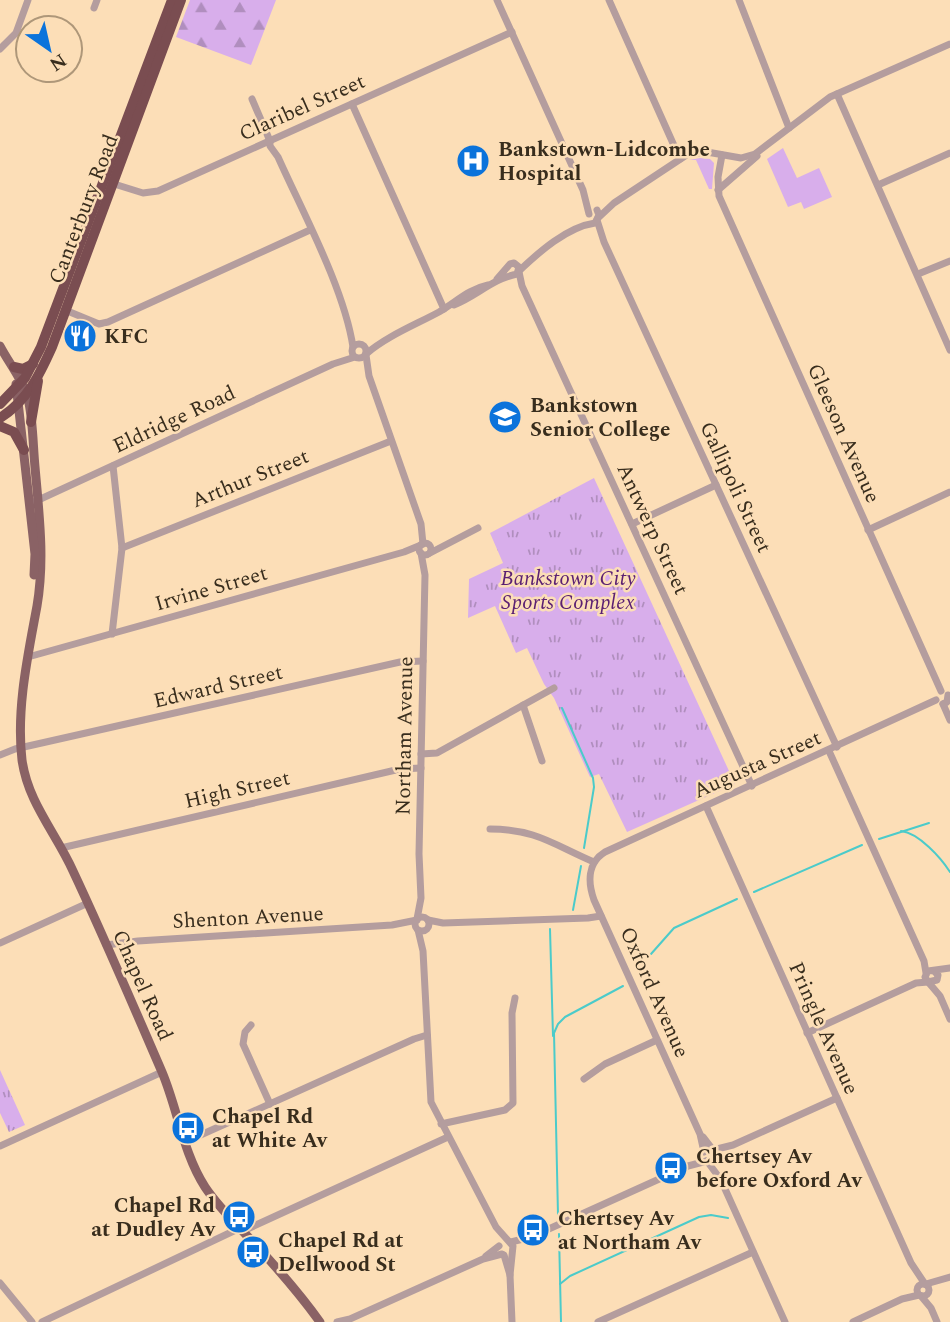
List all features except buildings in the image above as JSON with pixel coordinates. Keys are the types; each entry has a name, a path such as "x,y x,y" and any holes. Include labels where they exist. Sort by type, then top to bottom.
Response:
{"highway":[{"name":"Canterbury Road","path":"0,418 23,399 38,377 65,310 172,0"},
{"name":"Canterbury Road","path":"0,404 19,385 34,363 181,0"},
{"path":"14,367 25,369 34,363"},
{"path":"31,422 38,377"},
{"path":"0,426 14,432 24,450"}],"main road":[{"path":"0,346 19,385"},
{"path":"5,356 14,367 23,399"},
{"name":"Chapel Road","path":"23,399 31,422 36,566 21,748 31,794 88,903 162,1072 185,1142 203,1184 281,1272 320,1322"},
{"name":"Chapel Road","path":"23,399 24,450 34,502"}],"street":[{"path":"0,49 16,33 28,0"},
{"name":"Gallipoli Street","path":"497,0 716,485 931,977"},
{"path":"609,0 680,159"},
{"path":"739,0 789,128"},
{"name":"Claribel Street","path":"108,182 140,192 154,193 512,32"},
{"name":"Eldridge Road","path":"357,350 366,354 479,286 488,285 514,271 680,159 699,151 744,157 762,150 825,100 950,44"},
{"path":"837,94 950,350"},
{"name":"Northam Avenue","path":"252,99 347,321 421,524 430,540 425,549 421,754 421,898 430,1098 496,1227 511,1246 512,1322"},
{"path":"352,104 444,309"},
{"path":"718,190 762,150"},
{"path":"878,185 950,153"},
{"path":"718,190 722,155"},
{"name":"Gleeson Avenue","path":"718,190 868,530 946,693"},
{"path":"65,310 99,324 108,322 310,230"},
{"path":"918,274 950,261"},
{"name":"Antwerp Street","path":"514,271 752,786"},
{"name":"Eldridge Road","path":"34,502 333,364 357,350 383,342"},
{"name":"Northam Avenue","path":"366,354 369,376"},
{"name":"Arthur Street","path":"122,548 391,441"},
{"path":"112,634 122,548 113,466"},
{"path":"632,524 716,485"},
{"path":"868,530 950,492"},
{"name":"Irvine Street","path":"28,657 404,552 446,544 478,528"},
{"name":"Edward Street","path":"0,755 400,662 424,661"},
{"path":"421,754 438,752 554,688"},
{"path":"939,702 947,702 946,693"},
{"path":"939,702 950,720"},
{"name":"Augusta Street","path":"594,862 605,852 939,702"},
{"path":"523,705 542,761"},
{"name":"High Street","path":"61,848 400,769 421,768"},
{"name":"Pringle Avenue","path":"706,807 937,1322"},
{"path":"490,829 508,829 541,836 594,862"},
{"name":"Oxford Avenue","path":"594,862 590,873 590,887 601,916 785,1321"},
{"path":"0,943 88,903"},
{"name":"Shenton Avenue","path":"106,945 392,925 601,916"},
{"path":"807,1033 950,968"},
{"path":"931,977 950,1019"},
{"path":"441,1124 500,1112 509,1109 513,1103 512,1013 515,998"},
{"path":"251,1025 245,1032 243,1044 270,1104"},
{"path":"185,1142 414,1038 427,1035"},
{"path":"584,1079 605,1064 657,1040"},
{"path":"0,1146 162,1072"},
{"path":"338,1322 350,1319 836,1098"},
{"path":"42,1322 448,1137"},
{"name":"Northam Avenue","path":"496,1227 510,1275"},
{"path":"501,1250 511,1246"},
{"path":"598,1322 753,1252"},
{"path":"853,1322 947,1278"},
{"path":"0,1283 32,1322"}],"green space":[{"path":"190,0 276,0 251,65 176,37"},
{"path":"783,148 797,178 819,168 832,197 804,209 801,202 788,207 767,159"},
{"path":"710,159 714,163 712,189 709,189 696,160 689,160"},
{"name":"Bankstown City Sports Complex","path":"594,478 735,784 627,832 599,774 590,777 554,698 544,684 527,648 516,653 495,606 468,618 469,579 503,563 490,533"},
{"path":"0,1070 25,1125 9,1132 0,1113"}],"waterway":[{"path":"562,708 593,778 594,787 584,848"},
{"path":"879,839 929,823"},
{"path":"901,831 922,841 950,872"},
{"path":"754,892 862,845"},
{"path":"573,910 581,866"},
{"path":"651,954 674,928 737,899"},
{"path":"550,929 553,1036"},
{"path":"558,1215 554,1033 565,1017 623,986"},
{"path":"560,1284 570,1276 699,1217 711,1215 728,1218"},
{"path":"559,1234 561,1322"}],"place":[{"name":"Bankstown-Lidcombe Hospital","path":"473,161"},
{"name":"KFC","path":"80,336"},
{"name":"Bankstown Senior College","path":"505,417"},
{"name":"Chapel Rd at White Av","path":"188,1128"},
{"name":"Chertsey Av before Oxford Av","path":"671,1168"},
{"name":"Chapel Rd at Dudley Av","path":"239,1217"},
{"name":"Chertsey Av at Northam Av","path":"533,1230"},
{"name":"Chapel Rd at Dellwood St","path":"253,1252"}]}
